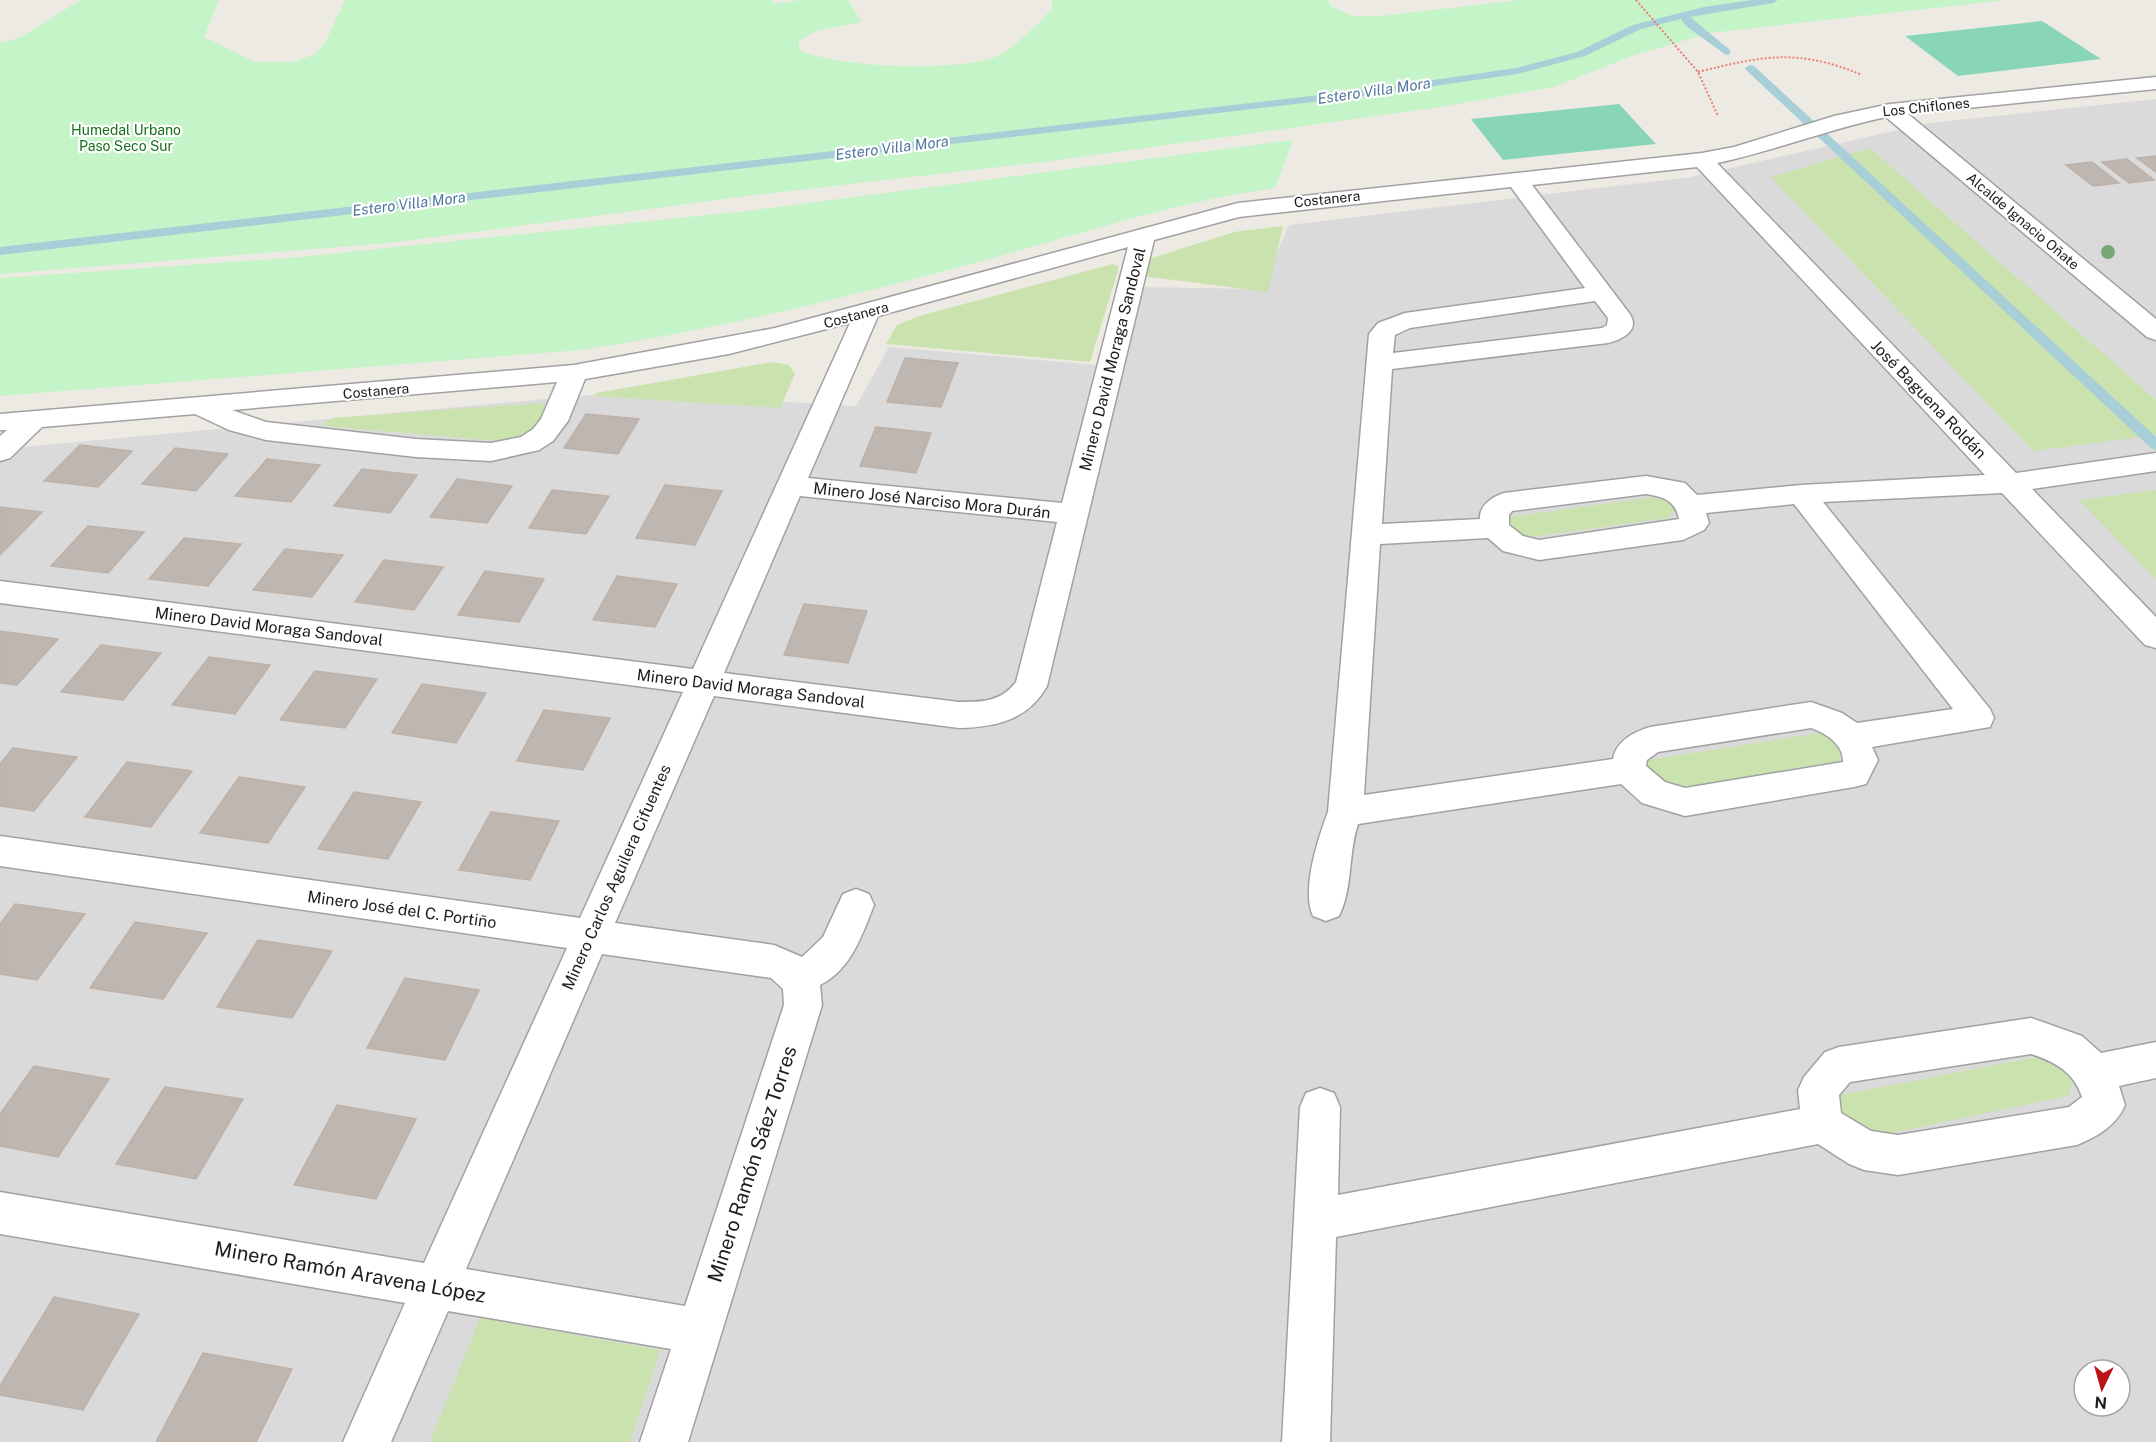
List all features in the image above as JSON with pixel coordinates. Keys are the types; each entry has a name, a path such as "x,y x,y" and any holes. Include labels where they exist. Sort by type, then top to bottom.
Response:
{"street":[{"name":"Los Chiflones","path":"1702,160 1746,150 1841,120 1890,110 2156,83"},
{"name":"Alcalde Ignacio Oñate","path":"1890,110 2156,332"},
{"name":"Costanera","path":"0,422 574,373 729,346 867,313 1256,207 1702,160"},
{"name":"José Baguena Roldán","path":"1702,160 2156,637"},
{"path":"1379,363 1608,335 1620,329 1621,324 1600,293 1515,179"},
{"name":"Minero David Moraga Sandoval","path":"0,592 959,715 987,715 1005,710 1023,698 1032,686 1143,236"},
{"path":"1326,904 1334,842 1345,812 1382,334 1395,324 1600,293"},
{"name":"Minero Carlos Aguilera Cifuentes","path":"367,1442 867,313"},
{"path":"201,406 239,424 266,431 416,448 491,452 529,444 543,435 554,422 574,373"},
{"path":"0,452 33,420"},
{"path":"1690,505 1801,494 2009,483 2156,462"},
{"path":"1646,485 1675,490 1690,505 1694,523 1683,530 1539,550 1513,544 1495,528 1494,513 1504,503 1646,485"},
{"name":"Minero José Narciso Mora Durán","path":"790,486 1074,514"},
{"path":"1801,494 1978,718 1851,737"},
{"path":"1365,535 1495,528"},
{"path":"1345,812 1628,770 1654,793 1685,802 1854,774 1861,760 1851,737 1837,723 1811,715 1650,740 1631,753 1628,770"},
{"name":"Minero José del C. Portiño","path":"0,851 774,962 791,968 799,977"},
{"path":"799,977 812,972 836,951 856,905"},
{"name":"Minero Ramón Sáez Torres","path":"664,1442 803,1005 803,990 799,977"},
{"path":"1316,1220 1822,1124 1864,1150 1898,1155 2077,1125 2105,1105 2094,1073 2068,1048 2031,1036 1839,1065 1818,1090 1822,1124"},
{"path":"2094,1073 2156,1060"},
{"path":"1306,1442 1320,1107"},
{"name":"Minero Ramón Aravena López","path":"0,1213 699,1331"}],"path":[{"path":"1636,0 1698,72 1716,113 1746,150"},
{"path":"1698,72 1764,57 1793,58 1828,64 1875,80 1890,110"}],"shaded area":[{"path":"2156,99 2156,1442 0,1442 0,449 622,392 856,406 889,347 1122,367 1131,287 1261,289 1289,225 1691,177 1929,123"}],"green space":[{"name":"Humedal Urbano Paso Seco Sur","path":"81,0 219,0 204,37 254,62 293,62 316,54 326,41 345,0 772,0 775,4 800,0 848,0 862,22 816,31 799,41 799,50 841,61 926,66 976,62 1003,53 1025,36 1052,9 1052,0 1328,0 1331,6 1353,16 1381,16 1519,0 2007,0 1709,33 1629,57 1554,87 1434,108 1051,161 755,195 389,243 0,274 0,43 21,37"},
{"path":"2042,21 2101,59 1958,76 1905,36"},
{"path":"1619,104 1656,144 1503,160 1471,119"},
{"path":"1293,140 1275,188 1168,209 891,285 686,332 581,350 0,396 0,278 290,258 747,211"},
{"path":"1870,148 2156,400 2156,435 2033,451 1771,177"},
{"path":"1283,226 1268,292 1142,276 1152,258 1234,232"},
{"path":"1113,264 1119,267 1090,362 886,344 897,325 919,316"},
{"path":"773,362 789,365 795,374 780,408 595,396 596,393"},
{"path":"537,403 544,405 542,413 533,426 520,435 496,441 323,424 333,418"},
{"path":"2156,490 2156,579 2079,500"},
{"path":"1655,497 1677,506 1668,518 1523,538 1504,530 1507,517"},
{"path":"1819,733 1846,745 1838,762 1670,789 1647,778 1648,760"},
{"path":"2042,1056 2076,1074 2068,1096 1872,1137 1842,1121 1841,1095"},
{"path":"480,1318 660,1350 630,1442 430,1442"}],"building":[{"path":"2156,156 2156,172 2137,158"},
{"path":"2127,159 2154,180 2129,183 2102,162"},
{"path":"2092,162 2119,183 2093,186 2066,165"},
{"path":"905,358 958,363 941,407 887,402"},
{"path":"586,414 639,419 618,454 564,448"},
{"path":"876,427 931,433 916,473 860,466"},
{"path":"80,445 132,451 98,487 44,481"},
{"path":"175,448 228,454 196,491 142,484"},
{"path":"267,459 320,465 291,502 235,496"},
{"path":"362,469 417,475 390,513 334,506"},
{"path":"457,479 512,486 487,523 430,517"},
{"path":"665,485 722,491 695,545 636,538"},
{"path":"552,490 609,496 586,534 529,528"},
{"path":"0,507 42,512 0,555"},
{"path":"88,526 144,532 108,573 51,566"},
{"path":"184,538 241,544 208,586 149,579"},
{"path":"285,549 343,555 312,597 253,590"},
{"path":"384,560 443,567 414,610 355,602"},
{"path":"485,571 544,579 519,622 458,615"},
{"path":"617,576 677,584 655,627 593,620"},
{"path":"804,604 867,611 848,663 784,655"},
{"path":"0,631 58,639 17,685 0,683"},
{"path":"101,645 161,653 123,700 61,692"},
{"path":"209,657 270,665 235,714 172,705"},
{"path":"315,671 377,679 345,728 280,720"},
{"path":"422,684 486,693 456,743 392,733"},
{"path":"544,710 610,718 583,770 517,761"},
{"path":"13,748 77,757 34,811 0,806 0,764"},
{"path":"127,762 192,771 151,827 85,817"},
{"path":"239,777 305,787 268,843 200,833"},
{"path":"354,792 421,802 388,859 318,849"},
{"path":"491,812 559,821 530,880 459,870"},
{"path":"15,904 85,914 37,980 0,974 0,924"},
{"path":"135,922 207,933 163,999 90,988"},
{"path":"258,940 332,951 292,1018 217,1007"},
{"path":"405,978 479,990 445,1060 367,1048"},
{"path":"34,1066 109,1079 58,1157 0,1146 0,1114"},
{"path":"165,1087 243,1099 196,1179 116,1164"},
{"path":"337,1105 416,1119 376,1199 294,1185"},
{"path":"54,1297 139,1314 83,1410 0,1395 0,1386"},
{"path":"203,1353 292,1369 256,1442 156,1442"}],"waterway":[{"name":"Estero Villa Mora","path":"1684,15 1773,0"},
{"name":"Estero Villa Mora","path":"0,251 1372,92 1517,71 1581,54 1637,27 1684,15"},
{"path":"1684,15 1690,24 1726,52"},
{"path":"1750,68 2156,445"}]}
